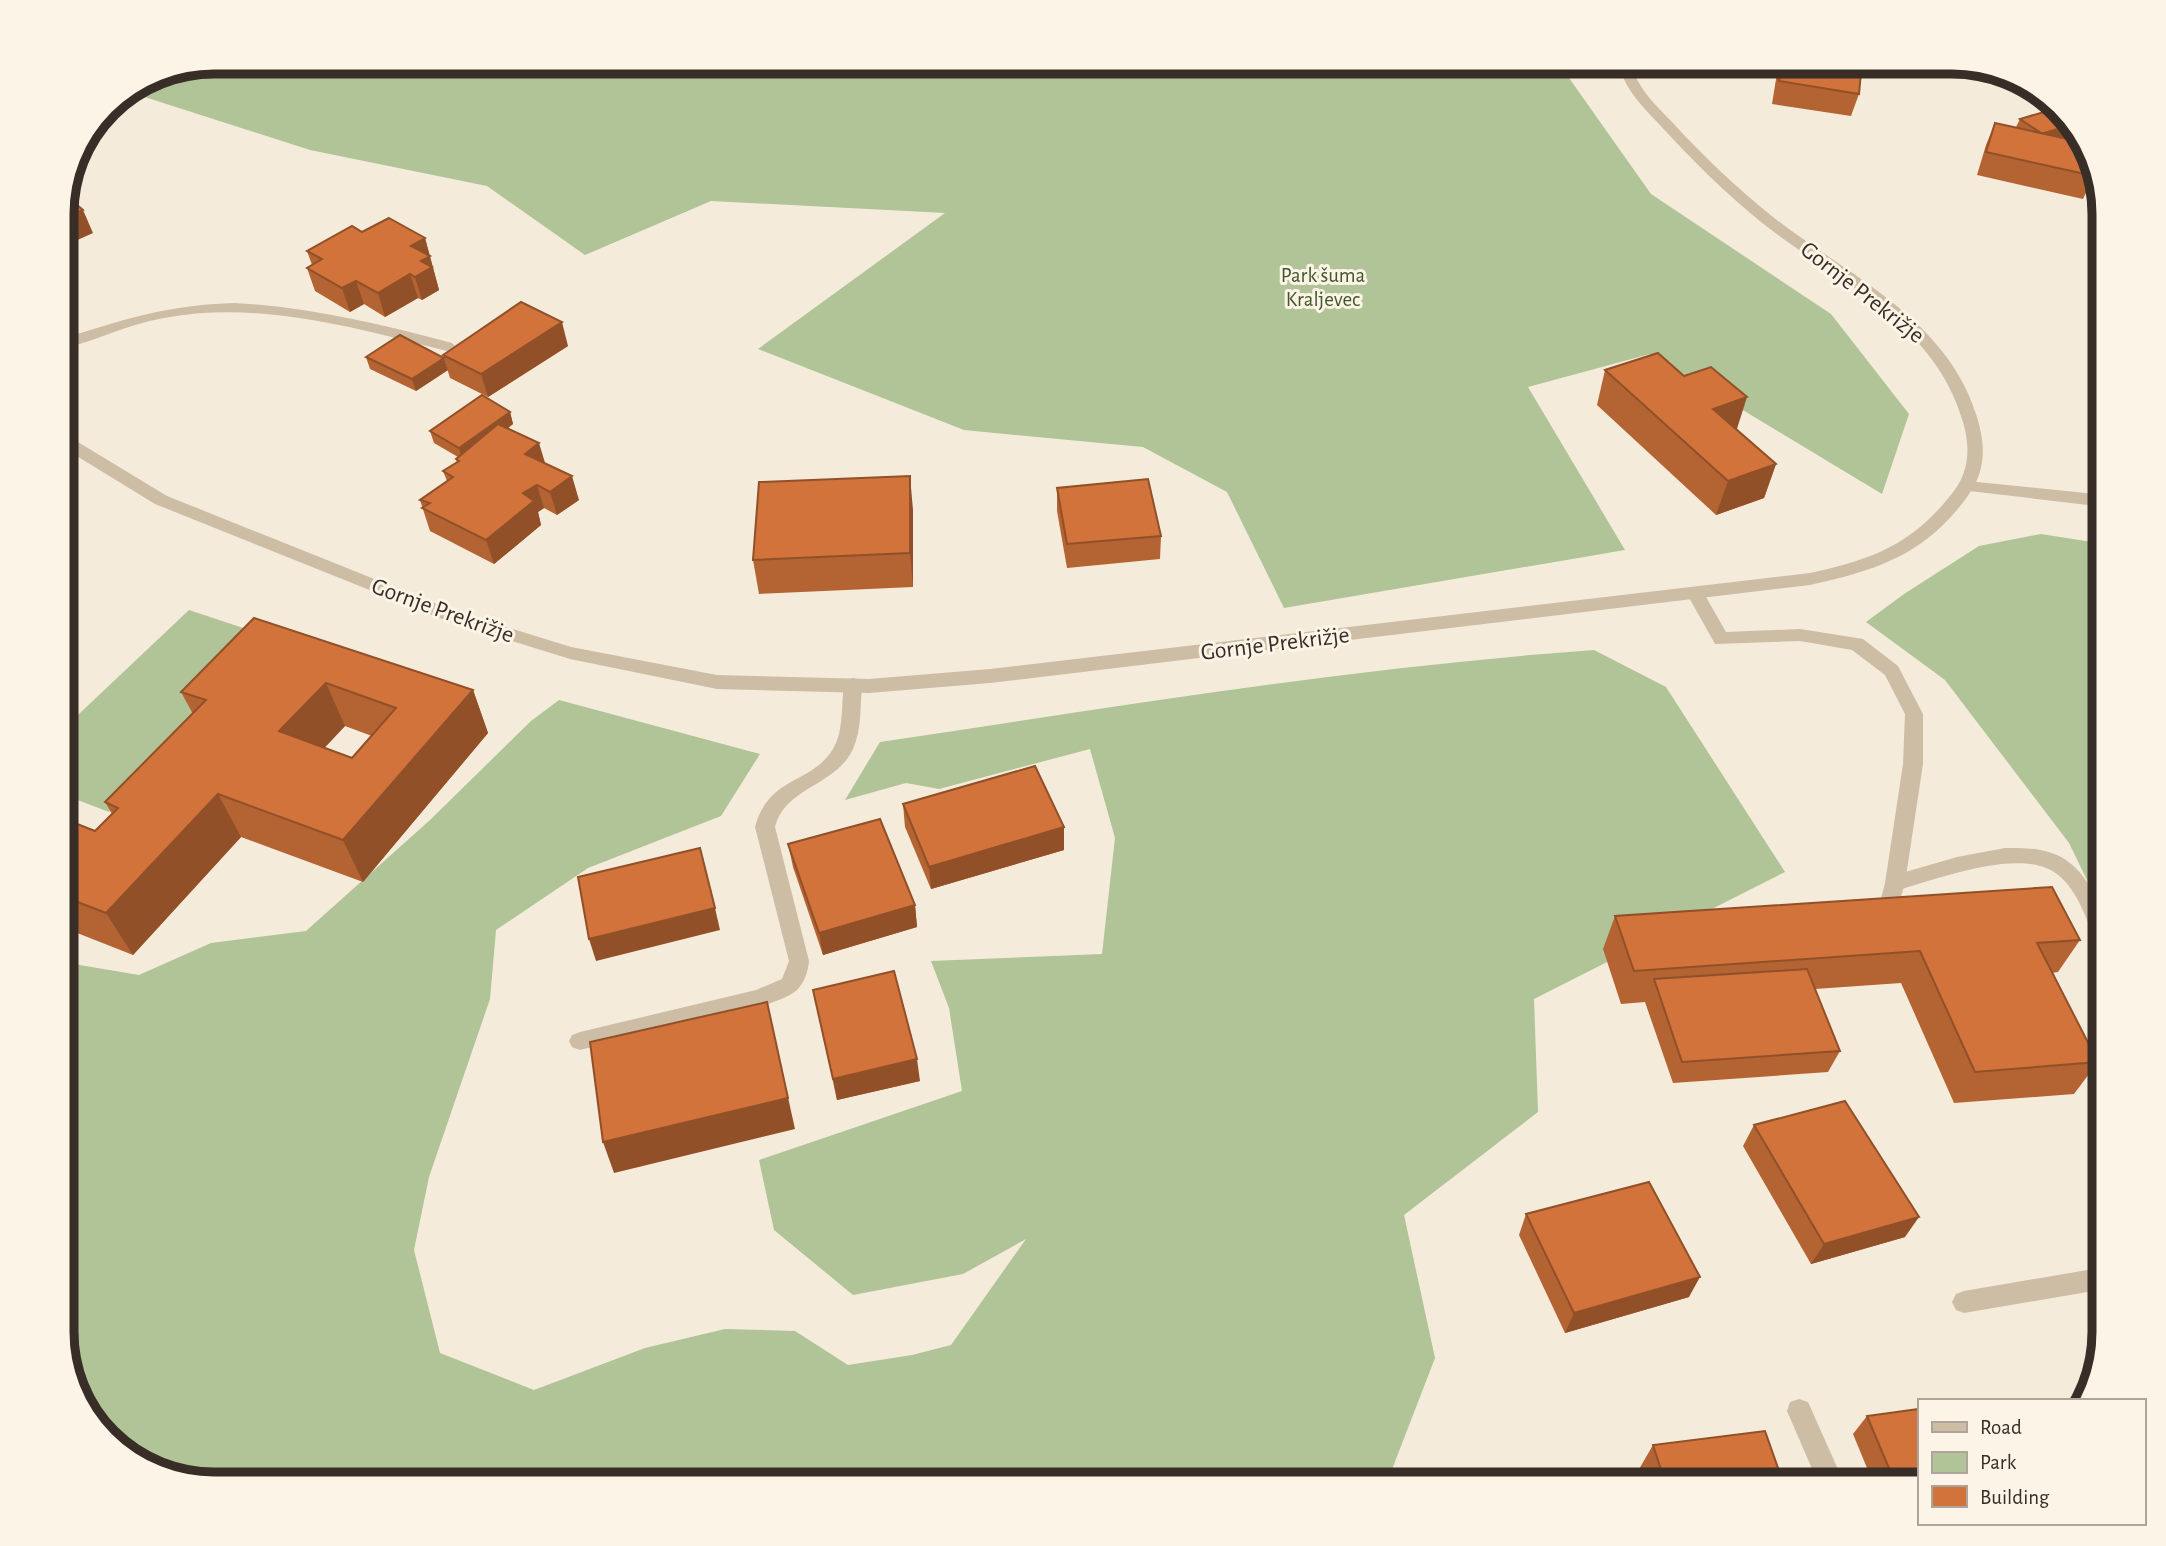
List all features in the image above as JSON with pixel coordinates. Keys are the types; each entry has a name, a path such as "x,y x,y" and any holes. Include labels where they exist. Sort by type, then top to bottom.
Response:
{"street":[{"name":"Gornje Prekrižje","path":"74,447 160,500 448,615 569,653 717,682 853,685 990,676 1810,579 1865,567 1912,545 1940,522 1967,486 1978,461 1969,405 1949,368 1920,333 1769,220 1699,160 1647,102 1629,74"},
{"path":"74,340 162,314 212,307 250,307 369,327 447,346"},
{"path":"1967,486 2092,500"},
{"path":"1696,594 1721,639 1800,635 1857,644 1892,671 1914,714 1913,764 1895,883 1879,918 1911,917"},
{"path":"580,1041 756,999 789,985 797,973 799,961 765,827 766,814 780,798 824,771 836,760 844,748 848,731 853,685"},
{"path":"1895,883 2008,856 2039,856 2064,868 2092,907"},
{"path":"1964,1302 2092,1280"},
{"path":"1799,1411 1826,1472"}],"green space":[{"name":"Park šuma Kraljevec","path":"213,74 1566,74 1651,194 1831,314 1909,414 1882,494 1650,354 1528,387 1625,550 1284,608 1227,492 1143,447 964,430 758,349 945,213 711,201 585,255 487,186 310,150 138,95 177,78"},
{"path":"2041,534 2092,542 2092,890 2069,843 1945,680 1866,622 1979,546"},
{"path":"189,610 279,640 109,812 74,799 74,719"},
{"path":"1594,650 1666,687 1785,872 1534,999 1538,1112 1404,1215 1435,1358 1391,1472 204,1472 168,1465 143,1454 114,1432 92,1403 78,1369 74,1342 74,964 139,975 211,943 306,931 430,820 531,721 559,700 760,754 721,816 588,868 496,930 490,999 429,1177 414,1250 440,1353 534,1390 645,1348 725,1329 795,1331 848,1365 912,1355 951,1345 1026,1239 963,1274 853,1295 774,1230 759,1160 962,1091 949,1008 931,961 1102,954 1115,838 1090,749 939,789 906,783 845,800 880,742 1325,677"}],"building":[{"path":"1780,74 1861,74 1859,94 1779,81"},
{"path":"2048,111 2063,128 2041,133 2020,119"},
{"path":"1995,123 2071,140 2087,174 1986,152"},
{"path":"74,203 83,210 74,214"},
{"path":"389,218 425,238 411,246 430,256 421,261 432,267 415,277 410,274 378,293 356,281 342,288 307,268 322,259 307,251 352,226 362,232"},
{"path":"521,302 562,322 481,374 443,355"},
{"path":"400,335 444,358 412,379 366,357"},
{"path":"1658,353 1684,376 1711,367 1747,397 1713,409 1776,464 1728,481 1605,370"},
{"path":"482,395 510,412 459,448 430,431"},
{"path":"498,424 539,443 525,454 572,476 550,492 537,485 523,493 534,501 486,540 422,508 430,503 420,500 453,477 443,471 459,461 456,459"},
{"path":"910,476 910,553 753,560 759,482"},
{"path":"1148,479 1161,536 1067,544 1057,488"},
{"path":"254,618 473,690 343,840 218,794 106,913 74,901 74,823 95,831 118,808 105,802 206,700 181,692","holes":["326,683 396,708 352,758 279,731"]},
{"path":"1035,766 1064,827 929,867 903,804"},
{"path":"880,819 915,905 819,933 788,844"},
{"path":"700,848 715,908 589,939 578,877"},
{"path":"2052,887 2080,940 2037,943 2092,1050 2092,1062 1975,1072 1920,951 1634,971 1615,916"},
{"path":"1807,969 1840,1051 1682,1062 1654,979"},
{"path":"894,971 917,1059 833,1079 813,990"},
{"path":"767,1002 788,1098 603,1142 590,1042"},
{"path":"1845,1101 1919,1217 1824,1244 1754,1125"},
{"path":"1649,1182 1700,1277 1574,1313 1526,1214"},
{"path":"1918,1409 1918,1472 1891,1472 1867,1416"},
{"path":"1765,1431 1779,1472 1662,1472 1653,1445"}]}
